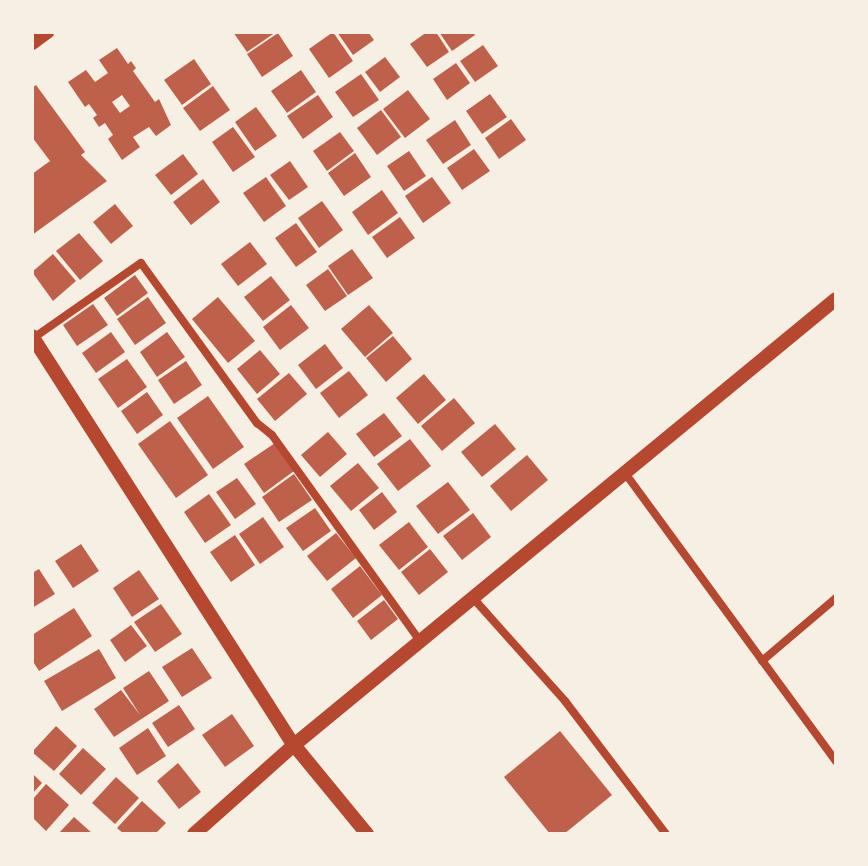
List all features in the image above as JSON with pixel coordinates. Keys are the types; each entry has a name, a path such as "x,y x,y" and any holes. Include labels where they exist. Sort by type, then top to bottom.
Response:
{"street":[{"path":"32,43 47,32"},
{"path":"367,834 294,745 32,338 141,263 257,423 281,446 420,641"},
{"path":"194,834 294,745 836,299"},
{"path":"625,473 836,761"},
{"path":"473,598 565,701 666,834"},
{"path":"762,661 836,598"}],"building":[{"path":"233,32 276,32 247,52"},
{"path":"333,32 353,61 329,78 309,49"},
{"path":"337,32 368,32 374,40 353,55"},
{"path":"427,32 436,32 449,52 427,67 410,44"},
{"path":"439,32 473,32 475,35 452,51"},
{"path":"278,33 293,56 262,77 247,54"},
{"path":"483,45 498,66 475,82 460,61"},
{"path":"117,48 128,64 131,61 136,68 133,71 155,102 159,99 171,125 156,136 149,127 133,137 140,147 122,160 108,139 113,135 105,123 99,127 93,118 97,115 89,104 85,107 68,82 86,70 95,82 108,73 99,60","holes":["122,95 130,106 120,113 112,102"]},
{"path":"385,57 400,77 380,92 365,72"},
{"path":"194,59 211,84 182,105 164,80"},
{"path":"456,63 470,83 447,100 433,79"},
{"path":"301,70 316,92 287,113 271,91"},
{"path":"361,74 379,100 353,117 335,92"},
{"path":"36,85 85,152 81,155 107,181 32,235 32,174 50,161 32,137 32,88"},
{"path":"213,86 230,110 200,131 183,108"},
{"path":"408,90 430,119 405,138 383,109"},
{"path":"490,94 507,117 482,134 466,111"},
{"path":"318,95 333,117 303,139 287,116"},
{"path":"256,107 277,136 255,151 235,122"},
{"path":"381,110 401,137 377,155 357,128"},
{"path":"511,119 526,140 499,159 485,138"},
{"path":"455,120 471,145 443,164 426,140"},
{"path":"233,127 255,157 233,172 212,142"},
{"path":"340,132 354,151 327,171 313,151"},
{"path":"474,149 490,171 462,190 447,168"},
{"path":"409,151 426,176 404,191 387,166"},
{"path":"355,153 371,177 344,196 328,173"},
{"path":"183,154 198,174 171,195 155,175"},
{"path":"290,161 308,187 289,200 270,175"},
{"path":"266,177 286,206 264,222 243,193"},
{"path":"432,177 451,203 423,223 405,196"},
{"path":"203,179 220,202 191,225 173,202"},
{"path":"382,190 398,213 368,235 352,212"},
{"path":"322,201 343,230 319,248 298,218"},
{"path":"115,204 133,226 111,244 93,222"},
{"path":"400,217 415,238 387,258 372,237"},
{"path":"296,223 317,252 296,267 275,238"},
{"path":"79,233 103,261 80,280 56,251"},
{"path":"250,242 267,264 238,286 221,264"},
{"path":"352,249 373,278 348,295 328,266"},
{"path":"53,254 76,281 53,301 32,272"},
{"path":"328,269 347,296 325,311 306,285"},
{"path":"135,275 148,293 117,316 104,298"},
{"path":"271,276 290,300 263,321 244,297"},
{"path":"148,297 166,323 135,345 117,319"},
{"path":"218,297 255,341 228,363 192,319"},
{"path":"93,304 108,325 77,346 63,325"},
{"path":"291,305 309,328 280,350 263,327"},
{"path":"369,305 393,333 365,357 341,329"},
{"path":"111,332 125,352 96,373 82,353"},
{"path":"167,332 185,357 157,377 140,352"},
{"path":"393,336 412,359 386,382 366,358"},
{"path":"325,344 343,368 316,389 298,365"},
{"path":"260,350 280,374 257,394 237,369"},
{"path":"127,359 147,387 118,408 98,379"},
{"path":"186,361 202,385 174,404 158,380"},
{"path":"349,371 368,395 339,418 320,393"},
{"path":"289,373 307,394 275,421 257,399"},
{"path":"424,374 446,400 418,424 396,398"},
{"path":"147,392 163,415 137,434 121,411"},
{"path":"208,396 244,447 213,469 177,418"},
{"path":"454,398 475,423 442,451 421,426"},
{"path":"384,413 402,436 374,457 356,434"},
{"path":"170,421 208,475 176,498 138,444"},
{"path":"495,424 516,449 482,477 461,452"},
{"path":"328,432 347,454 320,477 301,455"},
{"path":"410,439 431,466 398,491 377,464"},
{"path":"275,443 294,471 264,493 244,464"},
{"path":"527,455 548,480 511,511 490,486"},
{"path":"358,463 379,488 351,511 330,486"},
{"path":"294,474 312,500 279,522 262,497"},
{"path":"237,478 256,504 235,519 216,492"},
{"path":"448,482 470,510 438,534 416,506"},
{"path":"382,492 397,512 374,530 359,510"},
{"path":"209,494 231,525 205,543 184,512"},
{"path":"315,508 331,531 303,551 286,528"},
{"path":"473,513 491,537 462,560 443,536"},
{"path":"263,517 284,547 260,564 239,534"},
{"path":"409,522 428,547 399,570 379,545"},
{"path":"336,533 356,558 327,581 307,556"},
{"path":"235,535 255,565 231,582 210,552"},
{"path":"81,544 99,571 73,588 55,561"},
{"path":"430,549 448,572 419,595 401,572"},
{"path":"360,566 382,595 353,618 331,589"},
{"path":"39,569 55,594 32,608 32,573"},
{"path":"139,570 159,599 132,617 113,588"},
{"path":"384,600 398,619 371,640 357,621"},
{"path":"161,604 182,634 155,652 134,622"},
{"path":"74,608 92,636 39,671 32,660 32,635"},
{"path":"131,625 147,646 125,662 110,640"},
{"path":"192,648 212,678 182,697 162,667"},
{"path":"99,649 116,678 62,711 44,681"},
{"path":"149,671 169,701 114,737 94,709 121,690 140,715 123,688"},
{"path":"179,705 195,729 168,747 152,723"},
{"path":"232,714 254,746 225,767 202,735"},
{"path":"56,726 77,746 54,771 32,752"},
{"path":"148,728 166,756 137,775 119,748"},
{"path":"560,731 612,795 564,834 550,834 504,777"},
{"path":"83,748 106,769 81,795 59,774"},
{"path":"178,763 201,792 179,809 157,781"},
{"path":"32,773 42,783 32,794"},
{"path":"116,777 139,798 115,824 92,803"},
{"path":"46,784 69,805 46,831 32,817 32,800"},
{"path":"142,801 166,823 155,834 124,834 117,828"},
{"path":"74,817 93,834 58,834"}]}
